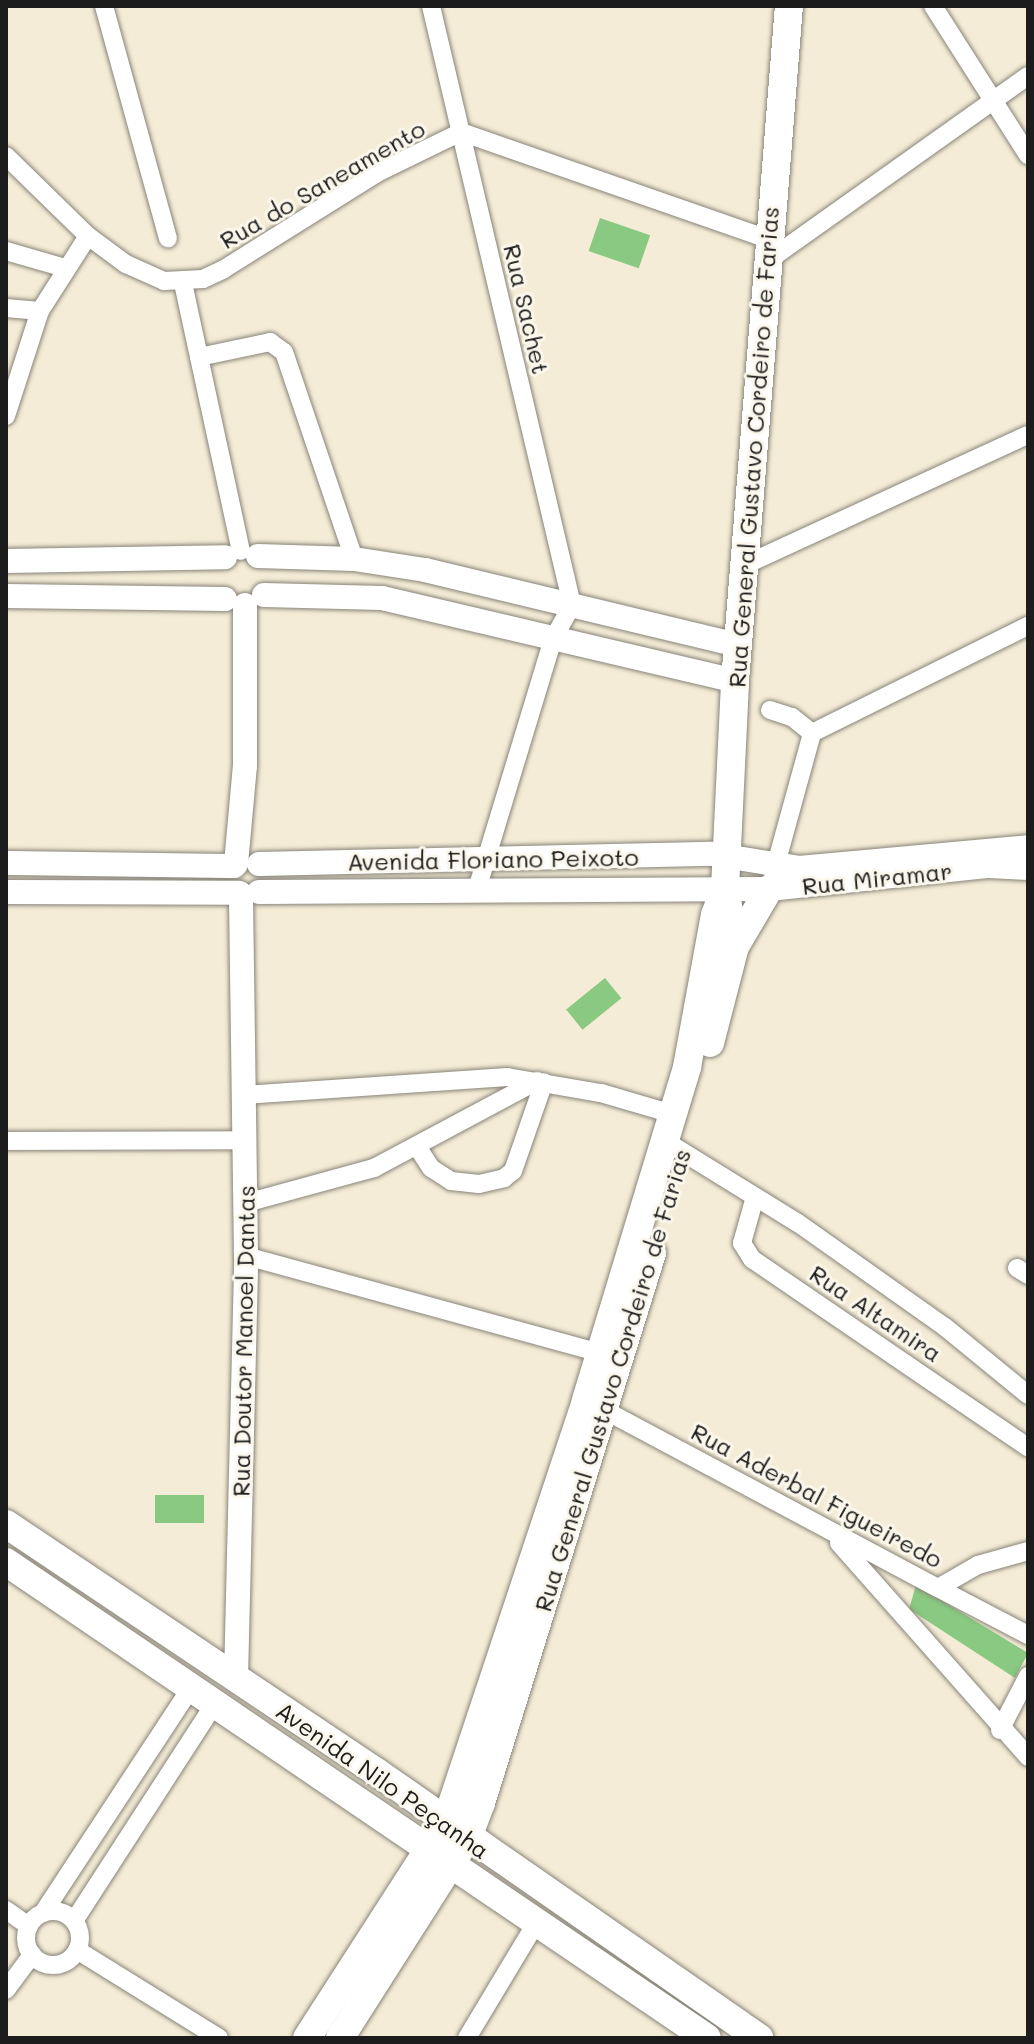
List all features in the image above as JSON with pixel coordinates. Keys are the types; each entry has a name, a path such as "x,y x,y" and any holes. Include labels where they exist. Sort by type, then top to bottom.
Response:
{"main road":[{"name":"Rua General Gustavo Cordeiro de Farias","path":"441,1857 457,1830 595,1405 735,946 725,888 735,681 747,564 767,251 789,6"},
{"path":"241,555 270,579 245,599"},
{"path":"6,561 241,555 354,559 562,622 735,681"},
{"path":"241,555 216,573 245,599 247,864"},
{"path":"95,559 95,597"},
{"path":"6,596 382,598 738,645"},
{"name":"Rua Miramar","path":"725,888 813,867 1028,847"},
{"name":"Avenida Floriano Peixoto","path":"6,863 247,864 727,855"},
{"name":"Rua Miramar","path":"727,855 772,876 989,866 1028,868"},
{"name":"Rua Doutor Manoel Dantas","path":"236,1678 246,1256 242,1004 249,893 230,880 247,864"},
{"path":"735,946 772,876"},
{"name":"Rua General Gustavo Cordeiro de Farias","path":"674,1145 673,1114 696,1029 715,915 725,888"},
{"name":"Avenida Floriano Peixoto","path":"6,892 476,893 725,888"},
{"name":"Avenida Nilo Peçanha","path":"6,1524 236,1678 759,2038"},
{"name":"Avenida Nilo Peçanha","path":"6,1562 213,1706 441,1857 535,1925 707,2038"},
{"path":"48,1591 110,1622 121,1618 124,1603"},
{"path":"307,2038 441,1857"},
{"path":"340,2038 441,1857"}],"street":[{"path":"104,6 168,238"},
{"name":"Rua Sachet","path":"431,6 461,132 562,622"},
{"path":"933,6 1028,155"},
{"path":"767,251 994,102 1028,76"},
{"name":"Rua do Saneamento","path":"183,283 224,269 377,173 461,132 767,251"},
{"path":"6,156 88,236 126,264 164,281 183,283 241,555"},
{"path":"6,416 40,311 88,236"},
{"path":"6,251 65,268"},
{"path":"6,308 40,311"},
{"path":"199,357 270,342 284,352 354,559"},
{"path":"747,564 1028,435"},
{"path":"476,893 483,860 562,622"},
{"path":"772,876 812,733 1026,632"},
{"path":"770,710 792,717 812,733"},
{"path":"244,1095 459,1077 541,1082 673,1114"},
{"path":"246,1203 374,1168 541,1082"},
{"path":"418,1148 431,1168 451,1181 479,1184 504,1178 513,1171 541,1082"},
{"path":"6,1141 244,1140"},
{"path":"674,1145 945,1327 1028,1395"},
{"name":"Rua Altamira","path":"755,1197 742,1243 752,1259 1028,1447"},
{"path":"246,1256 609,1355"},
{"name":"Rua Aderbal Figueiredo","path":"595,1405 795,1510 832,1535 938,1588 978,1565 1028,1551"},
{"path":"832,1535 1000,1730 1028,1757"},
{"path":"938,1588 1028,1635"},
{"path":"1000,1730 1028,1676"},
{"path":"6,1990 32,1955 36,1919 190,1689"},
{"path":"74,1921 213,1706"},
{"path":"6,1910 36,1919 62,1913 74,1921 80,1935 77,1950 61,1964 50,1965 32,1955"},
{"path":"467,2038 535,1925"},
{"path":"77,1950 219,2038"}],"green space":[{"path":"600,218 650,235 639,268 589,251"},
{"path":"605,978 621,998 583,1030 566,1009"},
{"path":"155,1495 204,1495 204,1523 155,1523"},
{"path":"916,1585 1028,1653 1015,1678 909,1609"}]}
